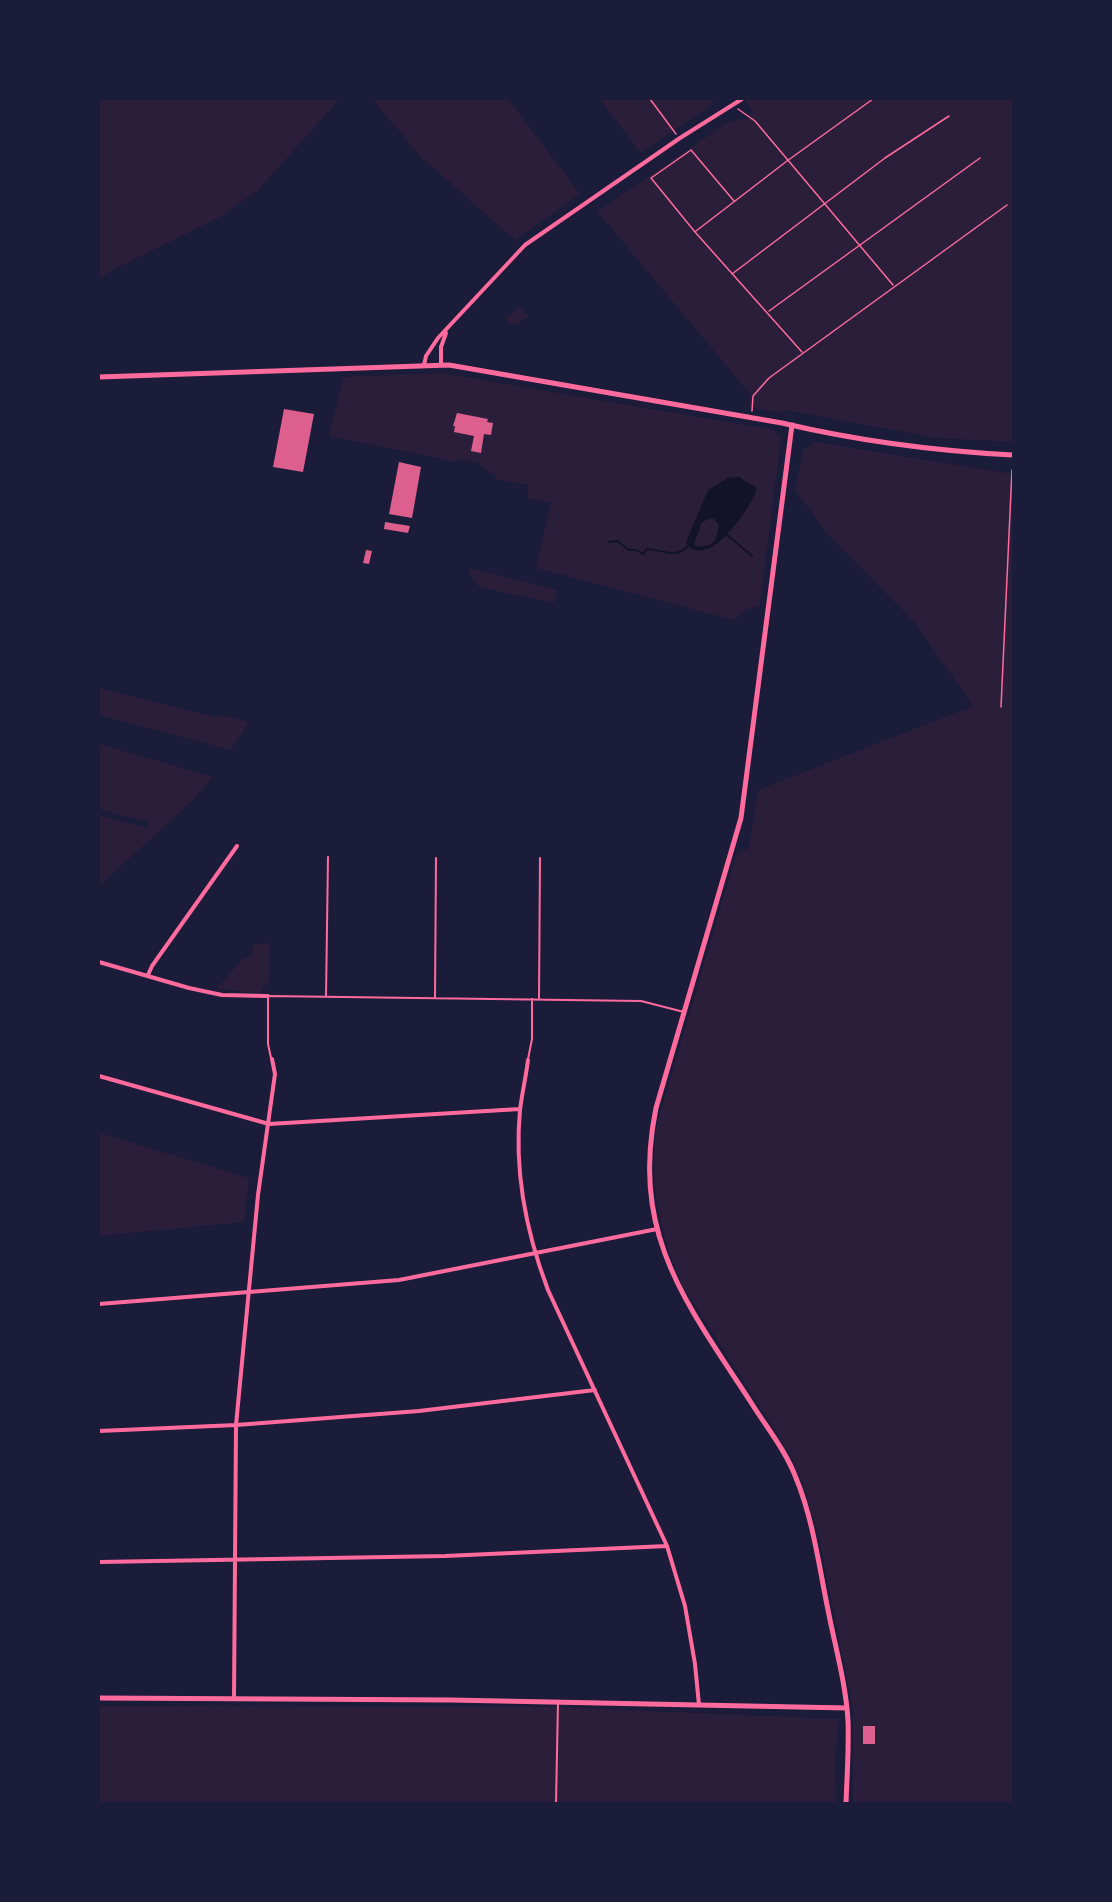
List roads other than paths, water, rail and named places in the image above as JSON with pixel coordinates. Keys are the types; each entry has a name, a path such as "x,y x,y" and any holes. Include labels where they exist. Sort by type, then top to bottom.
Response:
{"street":[{"path":"424,365 426,356 438,338 525,245 680,138 742,99"},
{"path":"441,364 441,347 447,330"},
{"path":"99,377 441,364 905,446 1013,455"},
{"path":"792,425 741,818 656,1108 650,1139 649,1179 663,1252 684,1298 795,1475 813,1537 847,1708 846,1803"},
{"path":"148,975 152,966 237,846"},
{"path":"99,962 189,988 222,994 268,996"},
{"path":"234,1698 236,1425 258,1195 275,1074 272,1059"},
{"path":"528,1060 520,1109 518,1149 521,1190 534,1254 548,1290 667,1546 685,1606 695,1664 699,1706"},
{"path":"99,1076 268,1124 520,1109"},
{"path":"99,1304 399,1280 657,1229"},
{"path":"99,1431 236,1425 419,1411 595,1390"},
{"path":"99,1562 445,1556 667,1546"},
{"path":"99,1698 558,1702 847,1708"}],"lane":[{"path":"326,997 328,857"},
{"path":"435,998 436,858"},
{"path":"539,999 540,858"},
{"path":"272,1059 268,1044 268,996 641,1001 684,1012"},
{"path":"528,1060 532,1039 532,999"},
{"path":"556,1803 558,1702"}],"waterway":[{"path":"726,534 752,556"},
{"path":"609,542 617,541 629,550 636,550 643,554 647,549 673,553 688,546"}]}
